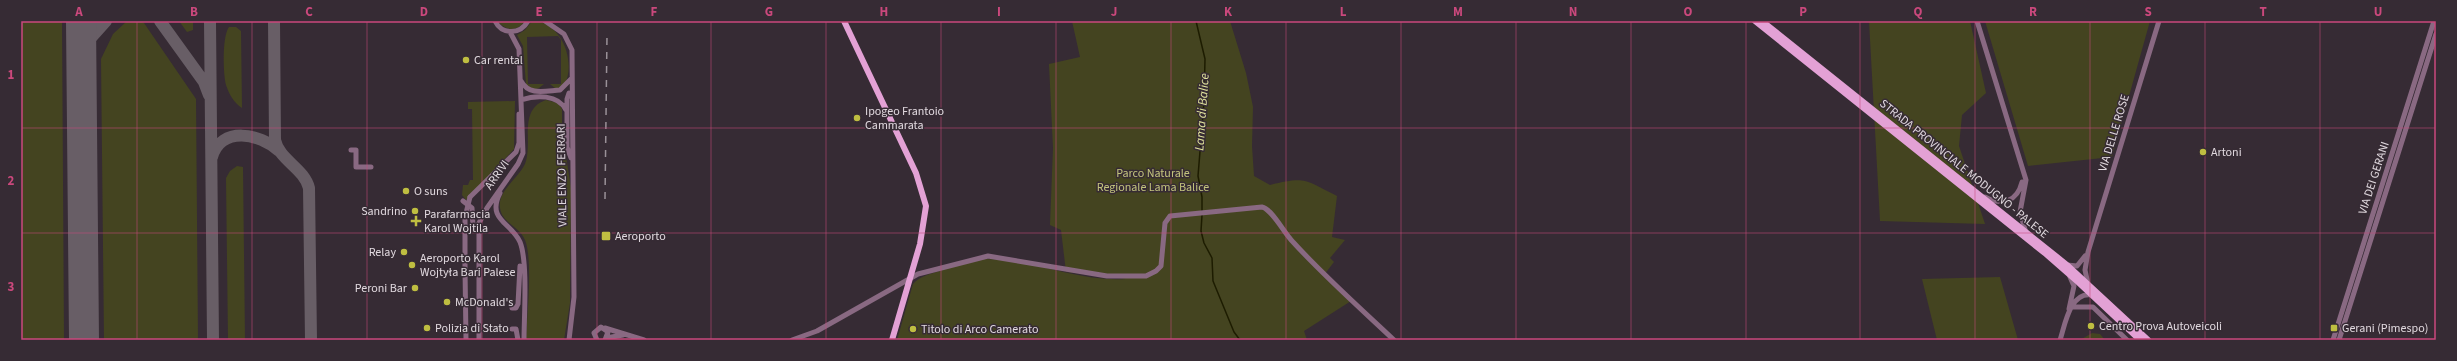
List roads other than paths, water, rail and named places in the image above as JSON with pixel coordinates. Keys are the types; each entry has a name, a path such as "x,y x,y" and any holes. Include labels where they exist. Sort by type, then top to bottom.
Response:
{"main road":[{"path":"844,21 913,166 924,194 925,220 892,340"},
{"name":"STRADA PROVINCIALE MODUGNO - PALESE","path":"1755,21 2069,274 2140,340"},
{"name":"STRADA PROVINCIALE MODUGNO - PALESE","path":"1762,21 2067,265 2148,340"}],"street":[{"path":"495,21 500,28 510,32 521,29 528,21"},
{"name":"VIALE ENZO FERRARI","path":"545,21 564,34 571,43 574,297 569,340"},
{"path":"1978,21 2026,180 2020,212 2026,233"},
{"name":"VIA DELLE ROSE","path":"2088,284 2085,270 2088,252 2159,21"},
{"name":"VIA DEI GERANI","path":"2333,340 2434,21"},
{"path":"466,340 465,217 470,197 512,158 516,152 519,135 519,49 510,32"},
{"name":"VIA DEI GERANI","path":"2339,340 2436,34"},
{"name":"ARRIVI","path":"479,340 479,223 484,211 518,164 523,153 523,99 520,71"},
{"path":"522,83 533,91 560,90 571,80"},
{"path":"571,80 566,111 567,147 572,163"},
{"path":"569,94 569,149 572,163"},
{"path":"523,99 553,98 564,105 566,111"},
{"path":"351,150 356,150 356,167 371,167"},
{"path":"1973,191 1992,201 2004,202 2012,200 2021,188 2023,171"},
{"path":"504,183 497,198 498,215 502,223 514,233 521,249 524,340"},
{"path":"463,202 472,208 473,226"},
{"path":"792,340 817,331 909,279 947,266 988,256 1107,276 1150,274 1159,269 1162,263 1166,220 1170,216 1176,214 1262,207 1270,211 1280,228 1311,261 1394,340"},
{"path":"512,308 516,308 518,304 521,249"},
{"path":"2067,265 2077,266 2088,252"},
{"path":"2068,317 2074,286 2069,274"},
{"path":"2060,340 2072,307 2082,294 2092,295"},
{"path":"2072,307 2093,307 2127,340"},
{"path":"597,340 593,337 598,328 605,328 622,335 644,340"},
{"path":"605,328 608,334 606,339"},
{"path":"512,329 516,329 518,333 518,340"},
{"path":"606,339 622,335"}],"waterway":[{"name":"Lama di Balice","path":"1196,21 1205,59 1204,102 1198,176 1202,197 1202,211"},
{"name":"Lama di Balice","path":"1202,215 1201,231 1204,243 1212,258 1213,281 1234,332 1240,340"}],"railway":[{"path":"605,199 607,35"}],"place":[{"name":"Car rental","path":"466,60"},
{"name":"Ipogeo Frantoio Cammarata","path":"857,118"},
{"name":"Artoni","path":"2203,152"},
{"name":"O suns","path":"406,191"},
{"name":"Sandrino","path":"415,211"},
{"name":"Parafarmacia Karol Wojtila","path":"416,221"},
{"name":"Aeroporto","path":"606,236"},
{"name":"Relay","path":"404,252"},
{"name":"Aeroporto Karol Wojtyła Bari Palese","path":"412,265"},
{"name":"Peroni Bar","path":"415,288"},
{"name":"McDonald's","path":"447,302"},
{"name":"Centro Prova Autoveicoli","path":"2091,326"},
{"name":"Polizia di Stato","path":"427,328"},
{"name":"Gerani (Pimespo)","path":"2334,328"},
{"name":"Titolo di Arco Camerato","path":"913,329"}],"park label":[{"name":"Parco Naturale Regionale Lama Balice","path":"1153,180"}]}
